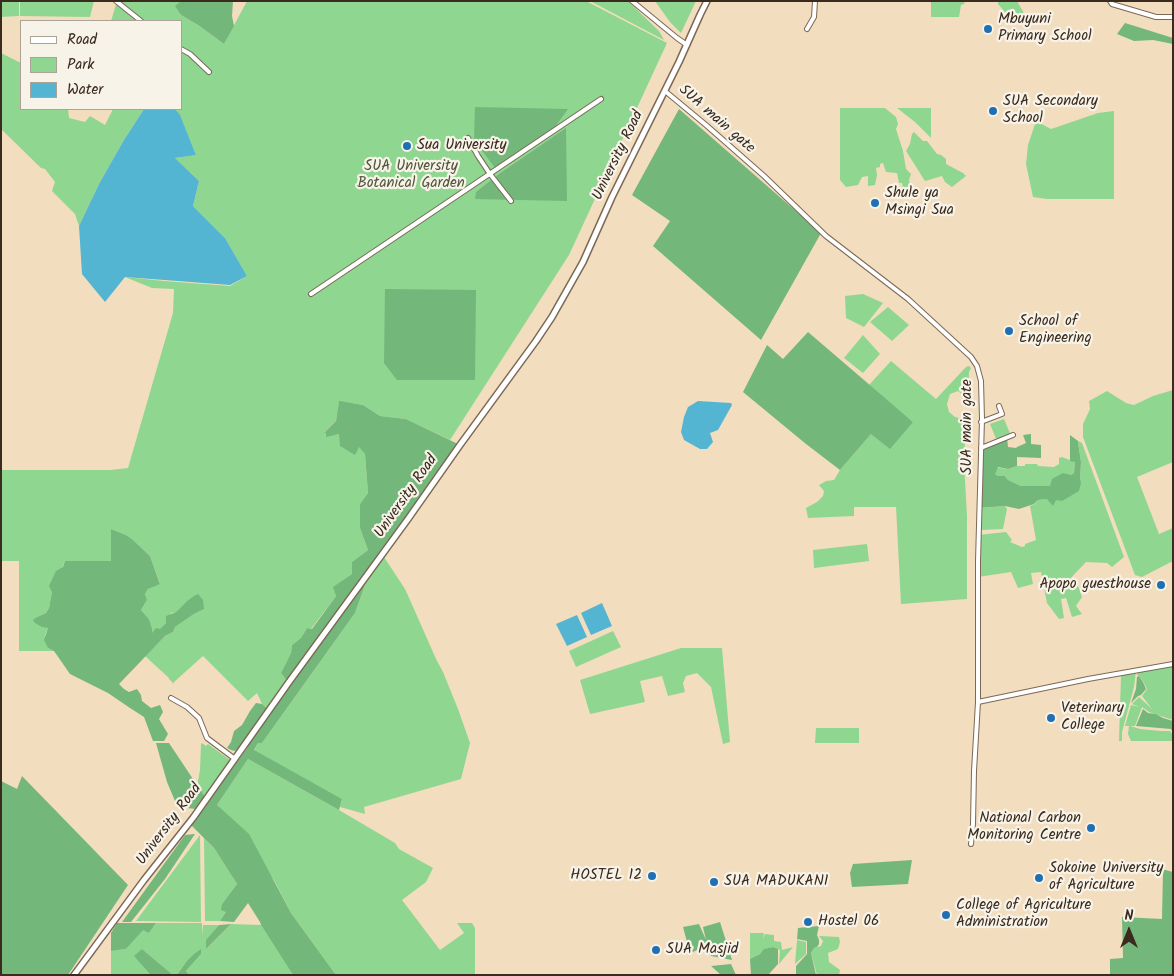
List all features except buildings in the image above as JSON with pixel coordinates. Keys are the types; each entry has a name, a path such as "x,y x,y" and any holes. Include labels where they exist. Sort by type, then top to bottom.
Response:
{"main road":[{"name":"University Road","path":"74,975 144,880 193,818 552,317 583,262 612,197 707,1"}],"street":[{"path":"116,1 141,20"},
{"path":"632,1 676,38 687,44"},
{"path":"807,29 814,17 815,1"},
{"path":"1110,1 1112,4 1156,17 1173,18"},
{"path":"182,50 190,54 209,72"},
{"name":"SUA main gate","path":"665,90 764,176 826,236 908,299 971,357 977,366 981,381 982,422 978,562 978,702 971,844"},
{"path":"311,294 600,99"},
{"path":"468,138 490,174 512,201"},
{"path":"982,422 1002,414 999,406"},
{"path":"981,448 1012,435"},
{"path":"978,702 1088,679 1173,664"},
{"path":"171,698 187,706 199,718 207,738 235,758"}],"green space":[{"path":"1,1 19,1 19,16 1,17"},
{"path":"20,1 94,1 90,17 20,16"},
{"name":"SUA University Botanical Garden","path":"117,1 181,1 176,6 181,15 224,44 247,1 586,1 667,43 569,255 450,440 406,419 380,416 363,405 339,402 336,421 325,432 325,436 340,434 359,446 365,454 368,493 360,504 360,528 368,550 352,562 352,574 334,587 336,596 311,629 307,628 301,638 292,645 291,653 281,673 289,682 270,710 262,704 257,693 248,701 203,656 174,684 145,656 165,636 173,632 175,627 204,609 186,602 176,612 171,613 160,630 152,634 149,619 141,610 147,600 145,594 148,589 160,583 150,556 132,539 111,529 111,561 65,561 52,592 49,608 46,613 37,617 48,628 45,635 48,648 54,651 19,651 19,561 1,561 1,470 110,470 128,468 173,313 174,289 152,288 125,277 230,286 247,276 225,238 193,206 199,181 175,158 196,155 176,110 182,110 182,20 111,20"},
{"path":"181,1 233,1 232,16 234,26 224,44 181,15 175,6"},
{"path":"590,1 628,1 659,31 664,40"},
{"path":"655,1 696,1 681,33 670,22"},
{"path":"931,1 965,1 961,5 959,17 931,17"},
{"path":"998,1 1017,1 1025,15 1023,18 1009,17 998,4"},
{"path":"1125,23 1173,38 1173,44 1153,40 1134,41 1117,34"},
{"path":"1,53 20,62 20,110 68,110 69,118 85,122 90,116 105,125 112,110 143,110 99,184 79,226 75,214 52,191 55,182 45,169 41,168 1,129"},
{"path":"475,107 568,109 555,127 495,168 474,140"},
{"path":"840,108 885,108 896,117 898,124 896,129 906,169 911,174 909,180 912,195 904,192 902,183 899,183 897,173 886,172 883,163 880,164 880,167 876,168 875,185 868,186 868,176 862,177 858,185 846,187 840,180"},
{"path":"897,108 931,108 931,138 915,122"},
{"path":"679,109 821,233 761,340 653,246 670,221 632,195"},
{"path":"1114,111 1114,199 1047,199 1033,197 1026,164 1028,145 1036,121 1051,129 1098,113"},
{"path":"566,128 567,201 475,199 476,192 499,174"},
{"path":"914,132 923,141 927,141 937,154 946,159 946,164 966,176 952,187 945,182 942,176 925,181 906,151"},
{"path":"385,289 476,290 475,380 397,380 384,363"},
{"path":"863,294 883,303 864,327 846,318 845,296"},
{"path":"888,307 909,325 892,341 870,322"},
{"path":"808,332 913,422 890,449 871,434 840,470 743,392 767,345 783,359"},
{"path":"863,335 880,354 863,373 844,358"},
{"path":"891,361 936,399 966,367 969,366 971,368 968,390 964,396 958,391 950,394 947,404 949,412 955,417 966,418 964,463 967,516 967,599 901,604 896,507 854,507 854,516 808,518 806,508 823,496 824,491 819,485 826,481 834,480 840,470 871,434 913,422 869,385"},
{"path":"1173,390 1173,462 1137,477 1159,534 1173,528 1173,561 1142,577 1135,575 1083,437 1083,424 1090,409 1089,401 1107,391 1126,403 1134,405 1153,396"},
{"path":"339,401 363,405 380,416 406,419 460,445 364,580 366,582 355,613 262,743 258,743 254,750 342,799 339,810 248,759 217,805 249,834 291,913 336,975 293,975 248,903 234,922 220,921 226,912 221,910 222,904 237,884 214,848 191,825 248,747 246,746 289,683 281,673 291,653 292,645 301,638 307,628 312,629 336,596 333,587 352,574 352,562 368,550 360,528 360,504 368,493 365,454 359,447 355,455 340,446 339,434 326,437 325,432 336,421"},
{"path":"1004,419 1011,436 997,441 990,424"},
{"path":"1031,434 1031,444 1041,445 1041,458 1017,457 1017,466 1008,469 998,467 995,474 1005,476 1008,480 1021,486 1050,486 1052,479 1063,473 1071,475 1074,473 1075,462 1070,461 1070,435 1078,441 1081,462 1079,491 1062,501 1056,500 1053,506 1047,499 1038,500 1034,504 1019,509 1005,506 979,508 982,449 1007,437 1008,447 1016,448 1026,443 1023,435"},
{"path":"1078,441 1082,443 1124,557 1112,567 1107,563 1086,562 1068,581 1071,588 1078,586 1082,597 1076,606 1082,614 1072,617 1066,598 1061,599 1064,618 1059,619 1047,603 1041,572 1031,573 1033,584 1018,588 1011,572 978,577 978,535 1006,532 1012,540 1010,542 1022,547 1036,540 1030,506 1038,500 1056,500 1080,479 1081,462"},
{"path":"1062,457 1075,462 1074,473 1050,486 1021,486 1008,480 1005,476 994,474 993,467 1008,469 1025,466 1025,464 1037,464 1038,466 1054,467 1059,464 1059,458"},
{"path":"1005,506 1007,509 1003,529 981,530 982,508"},
{"path":"111,529 132,539 150,556 160,584 148,589 145,594 147,600 141,610 149,619 152,633 156,628 160,629 166,623 166,616 176,612 194,596 198,594 203,600 204,609 175,627 173,632 165,636 119,684 129,692 137,689 142,701 151,708 160,705 163,712 159,719 168,734 164,741 153,741 144,717 108,693 70,674 54,651 48,648 44,640 48,628 42,627 33,620 46,613 49,608 52,592 49,586 56,571 63,567 65,561 111,561"},
{"path":"867,544 869,561 814,568 813,550"},
{"path":"384,557 405,589 443,672 470,743 461,779 364,807 365,814 340,807 342,799 254,751 258,743 262,743 355,613 366,582"},
{"path":"613,631 621,647 576,667 569,651"},
{"path":"681,648 722,648 730,742 723,744 711,687 697,673 686,676 683,683 685,692 668,696 662,676 640,681 645,702 590,714 580,680"},
{"path":"1173,665 1173,720 1149,712 1142,707 1135,726 1130,726 1140,729 1170,731 1173,735 1173,741 1131,741 1128,734 1129,726 1125,726 1131,705 1140,707 1132,704 1139,697 1152,709 1142,696 1147,689 1137,675 1138,670"},
{"path":"1136,671 1134,687 1122,732 1122,741 1119,741 1121,675"},
{"path":"1139,676 1146,689 1131,703 1136,689 1137,677"},
{"path":"256,703 262,704 267,708 241,746 235,751 227,748 234,731 242,725"},
{"path":"1143,709 1148,713 1173,721 1173,733 1171,729 1136,726"},
{"path":"816,728 859,728 859,743 815,743"},
{"path":"156,743 169,743 205,797 196,809 186,808 175,801 167,782"},
{"path":"202,743 206,746 208,744 230,760 205,797 197,787"},
{"path":"248,759 339,810 395,843 399,849 433,868 426,882 402,900 440,950 464,933 457,923 472,923 475,928 475,975 336,975 291,913 274,880 217,805"},
{"path":"22,776 128,885 68,975 1,975 1,781 17,789"},
{"path":"195,834 165,879 131,922 122,922 185,835"},
{"path":"200,835 201,922 136,921"},
{"path":"204,838 214,848 237,884 222,904 226,912 220,921 205,921"},
{"path":"912,860 908,884 852,887 850,873 853,864"},
{"path":"1158,868 1173,872 1173,975 1110,975 1110,959 1123,958 1122,917 1162,919 1163,870"},
{"path":"720,922 732,960 711,956 708,946 690,953 683,927 699,924 706,940 703,927"},
{"path":"117,923 156,923 149,933 143,930 126,949 111,951 111,933"},
{"path":"156,923 202,923 202,935 203,925 219,925 207,940 206,949 231,924 261,925 292,973 290,975 189,975 186,971 201,954 186,962 177,975 173,975 142,949 151,975 111,975 111,951 126,949 143,929 149,933"},
{"path":"231,924 206,949 206,940 219,925"},
{"path":"819,926 817,935 819,944 811,953 816,975 796,975 796,966 807,954 807,941 797,939 798,928"},
{"path":"750,933 764,933 763,939 765,934 774,935 774,941 781,942 782,950 793,947 779,964 780,950 773,947 765,949 750,959"},
{"path":"819,936 839,937 838,949 828,953 829,962 840,970 839,975 817,975 811,953 814,948 821,946 823,941"},
{"path":"797,940 806,942 806,954 795,964"},
{"path":"773,947 778,949 778,964 768,975 751,975 750,959 760,954 764,949"},
{"path":"142,949 173,975 151,975 134,956"},
{"path":"201,949 201,954 186,971 189,975 177,975 186,962"},
{"path":"731,964 736,975 721,975 711,966"}],"water":[{"path":"143,110 176,110 180,115 196,155 175,158 199,181 193,206 225,238 247,276 230,285 125,277 105,302 82,274 79,226 99,184"},
{"path":"698,401 731,403 732,405 718,430 710,433 713,442 707,449 700,449 684,440 681,432 688,407"},
{"path":"602,603 612,626 591,635 581,613"},
{"path":"577,615 587,637 567,646 556,624"}],"place":[{"name":"Mbuyuni Primary School","path":"988,29"},
{"name":"SUA Secondary School","path":"993,111"},
{"name":"Sua University","path":"407,146"},
{"name":"Shule ya Msingi Sua","path":"875,203"},
{"name":"School of Engineering","path":"1009,331"},
{"name":"Apopo guesthouse","path":"1161,585"},
{"name":"Veterinary College","path":"1051,718"},
{"name":"National Carbon Monitoring Centre","path":"1091,828"},
{"name":"HOSTEL 12","path":"652,876"},
{"name":"Sokoine University of Agriculture","path":"1039,878"},
{"name":"SUA MADUKANI","path":"714,882"},
{"name":"College of Agriculture Administration","path":"946,915"},
{"name":"Hostel 06","path":"808,922"},
{"name":"SUA Masjid","path":"656,950"}]}
